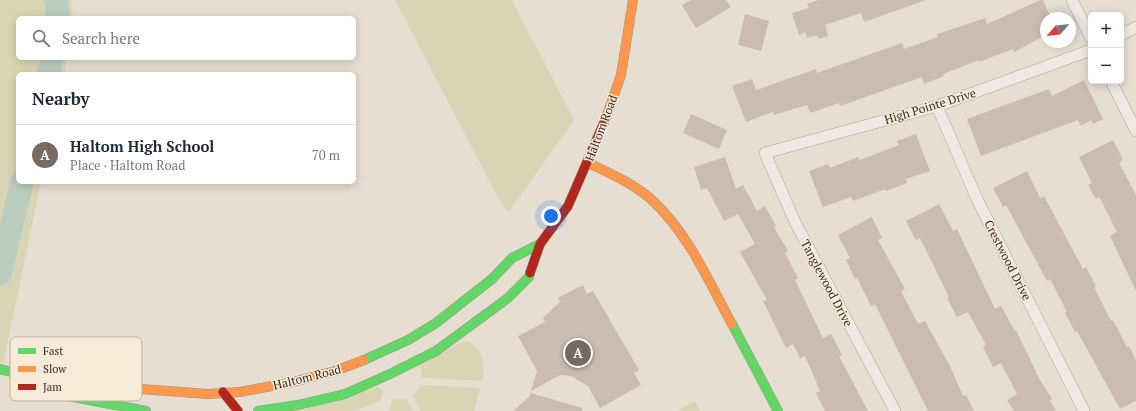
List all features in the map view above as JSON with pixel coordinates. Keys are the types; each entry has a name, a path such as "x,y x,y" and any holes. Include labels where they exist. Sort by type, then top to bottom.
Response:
{"main road":[{"name":"Haltom Road","path":"258,411 298,405 344,394 390,374 436,351 508,298 529,277 540,244 568,206 608,114 621,75 633,0"},
{"path":"588,163 625,181 653,201 681,231 734,326 778,411"},
{"name":"Haltom Road","path":"142,389 190,394 240,392 293,382 335,371 371,358 408,340 436,323 492,279 512,258 540,244"},
{"path":"462,302 475,323"},
{"name":"Haltom Road","path":"0,369 10,372"},
{"path":"223,392 239,411"},
{"path":"239,411 240,392"},
{"name":"Haltom Road","path":"94,401 146,411"}],"street":[{"path":"1072,0 1088,32"},
{"path":"1124,33 1136,27"},
{"name":"High Pointe Drive","path":"765,153 937,106 1088,51"},
{"path":"1112,84 1136,131"},
{"name":"Crestwood Drive","path":"937,106 977,199 1084,411"},
{"name":"Tanglewood Drive","path":"765,153 805,242 895,411"}],"shaded area":[{"path":"0,0 71,0 73,16 16,16 16,60 67,60 64,72 16,72 16,184 41,184 0,379"},
{"path":"395,0 512,0 574,120 509,212 503,207"},
{"path":"468,341 477,348 482,358 484,370 482,381 422,378 420,366 460,343"},
{"path":"421,385 480,388 474,411 421,411 413,396"},
{"path":"378,386 383,393 379,402 353,411 300,411"},
{"path":"393,399 406,399 413,411 389,411"},
{"path":"695,401 700,411 677,411"}],"building":[{"path":"691,0 726,0 731,7 696,28 682,5"},
{"path":"818,0 926,0 864,22 861,13 825,25 828,36 819,39 817,35 807,38 805,32 799,35 792,13 809,8 807,4"},
{"path":"1041,0 1043,0 1048,12 1040,12 1040,38 1014,52 1013,49 979,62 979,60 943,74 944,76 924,84 922,77 840,106 839,103 810,113 807,105 774,115 773,112 746,122 732,86 752,79 756,90 816,69 817,73 902,43 904,49 938,37 937,34 985,18 987,24"},
{"path":"745,14 769,21 761,51 738,45"},
{"path":"1084,80 1103,119 1093,124 1091,120 1081,126 1078,120 981,156 967,119 1049,89 1052,96"},
{"path":"691,114 727,130 719,149 683,133"},
{"path":"916,134 930,171 906,179 907,183 886,191 885,189 853,201 851,197 823,207 809,171 828,164 830,168 858,157 860,160 899,145 897,141"},
{"path":"1113,140 1123,160 1119,163 1136,195 1136,291 1110,236 1117,232 1099,197 1096,199 1088,185 1092,183 1079,157"},
{"path":"725,157 736,189 743,185 757,211 765,206 776,226 774,227 788,251 785,253 798,278 795,280 823,338 831,334 842,355 839,356 868,411 825,411 816,393 820,391 805,356 800,358 793,344 786,348 763,301 767,300 740,252 755,244 738,214 724,221 707,188 701,190 694,167"},
{"path":"1027,171 1040,198 1044,196 1083,269 1086,267 1111,321 1113,320 1127,347 1129,346 1136,360 1136,401 1120,409 1077,331 1075,332 1065,313 1067,312 1050,279 1047,281 1006,205 1003,207 993,188"},
{"path":"939,204 953,231 957,229 995,309 1001,306 1015,331 1016,330 1040,380 1052,399 1050,401 1056,411 1014,411 1007,400 1017,394 1001,363 993,367 983,347 986,345 968,312 957,317 947,298 949,297 920,238 916,240 906,221"},
{"path":"872,217 882,238 878,240 905,289 901,291 918,324 925,321 950,366 963,396 966,395 974,411 928,411 875,304 871,306 857,278 855,279 846,260 850,258 838,235"},
{"path":"583,285 587,294 593,291 639,370 634,373 641,385 600,408 588,386 571,376 560,375 531,391 537,371 518,336 545,322 543,318 560,302 558,298"},
{"path":"531,393 582,408 582,411 513,411 529,397"}],"waterway":[{"path":"56,0 58,16"},
{"path":"48,72 52,60"},
{"path":"0,274 22,184"}],"traffic: fast":[{"path":"364,360 408,340 436,323 492,279 512,258 540,244"},
{"path":"258,411 298,405 345,394 436,351 508,298 529,277 530,273"},
{"path":"732,324 778,411"},
{"path":"0,369 10,372"},
{"path":"94,401 146,411"}],"traffic: slow":[{"path":"606,118 621,75 633,0"},
{"path":"588,163 639,190 654,202 666,215 678,229 698,260 732,324"},
{"path":"142,389 208,394 240,392 293,382 335,371 364,360"}],"traffic: jam":[{"path":"530,273 540,244 568,206 606,118"},
{"path":"223,392 238,411"}],"place":[{"name":"Haltom High School","path":"578,353"}]}
